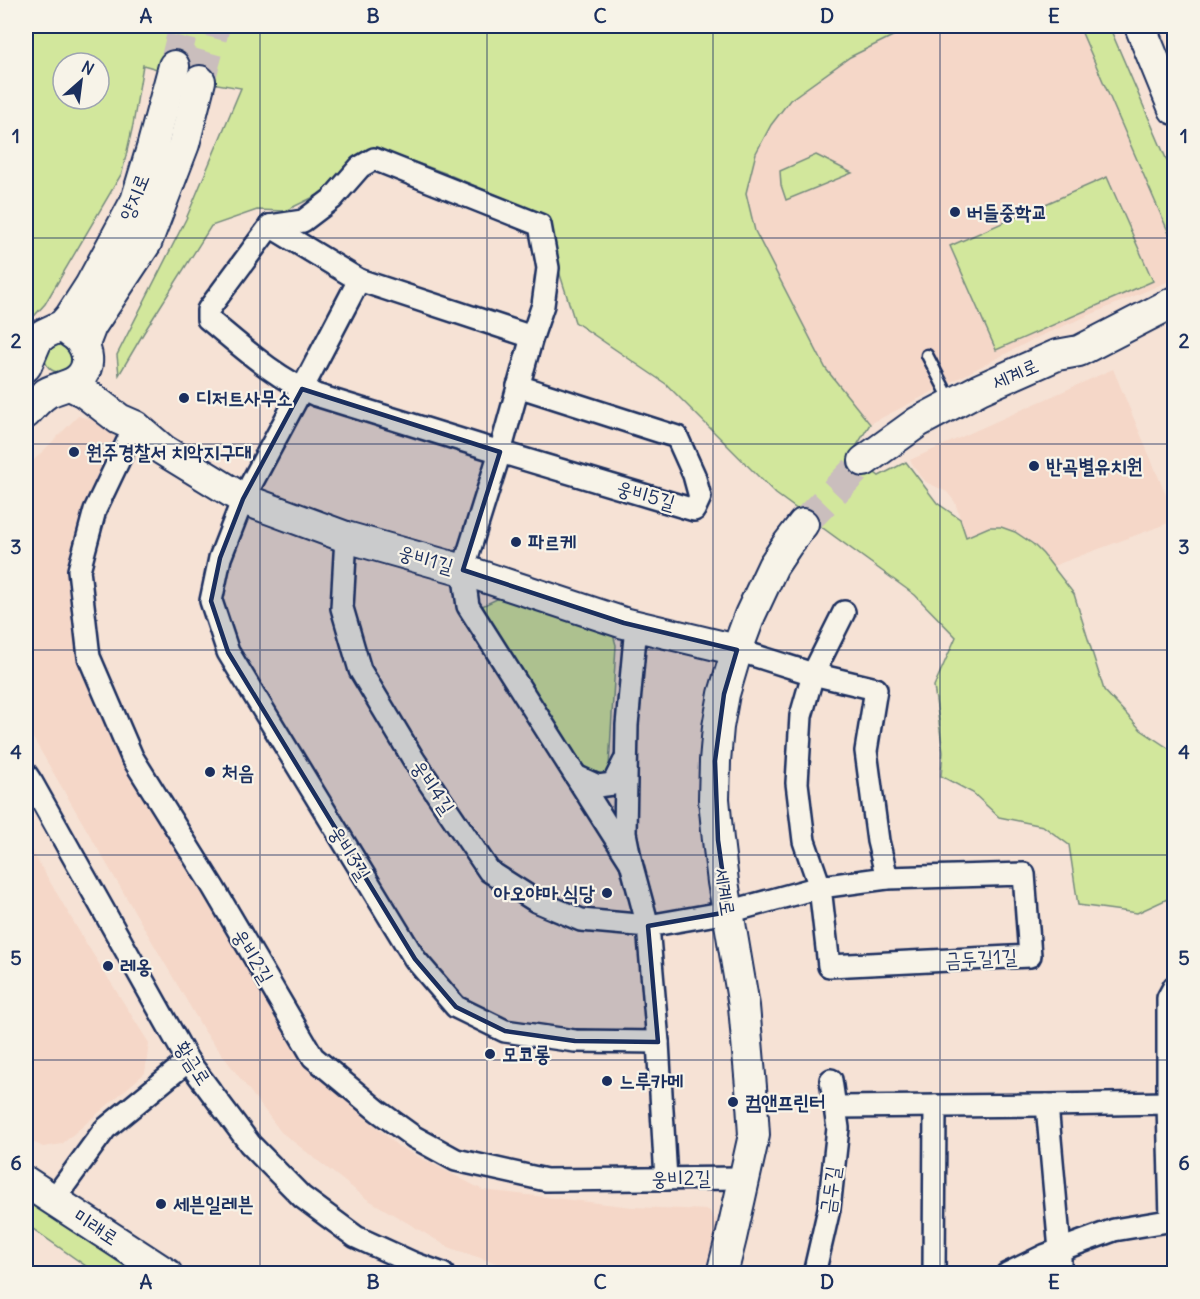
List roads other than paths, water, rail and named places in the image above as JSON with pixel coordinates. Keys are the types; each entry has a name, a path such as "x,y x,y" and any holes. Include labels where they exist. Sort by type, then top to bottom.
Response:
{"street":[{"path":"1140,26 1174,109"},
{"name":"양지로","path":"65,363 90,286 135,201 174,66"},
{"name":"양지로","path":"65,363 146,243 184,144 200,81"},
{"path":"270,226 303,221 332,199 360,167 374,159 540,225 548,268 543,305 463,570 468,606 631,863"},
{"path":"270,226 359,280 532,337"},
{"name":"웅비5길","path":"270,226 208,310 208,319 260,362 303,389 327,399 694,510 700,497 694,475 677,437 518,386"},
{"path":"243,499 359,280"},
{"name":"세계로","path":"864,461 918,422 986,387 1058,355 1079,351 1174,302"},
{"path":"28,361 32,348 44,334 65,363"},
{"name":"웅비1길","path":"28,361 35,374 51,386 65,363 84,392 119,419 135,426 163,450 243,499 346,537 463,570 624,623 737,650"},
{"name":"웅비2길","path":"135,426 95,510 79,570 89,657 132,757 213,887 313,1057 378,1111 414,1137 456,1160 546,1180 743,1178"},
{"name":"웅비3길","path":"243,499 220,558 211,601 228,652 415,959 456,1007 505,1031 575,1041 658,1042"},
{"name":"세계로","path":"722,1274 754,1135 744,1006 728,912 714,799 718,727 724,694 750,615 773,566 803,524"},
{"name":"웅비4길","path":"346,537 342,608 360,670 414,760 489,871 536,901 581,920 648,926 728,912"},
{"name":"금두길1길","path":"728,912 820,887 888,878 1024,874 1030,956 829,966 820,887 804,841 797,783 801,716 813,674 844,612"},
{"path":"636,626 627,725 625,832 648,926 666,1179"},
{"path":"737,650 813,674 876,689 866,751 878,842 888,878"},
{"path":"576,776 598,786 613,784 626,759"},
{"name":"황금로","path":"26,774 188,1061 250,1144 302,1197 356,1236 442,1274"},
{"path":"1007,1274 1060,1250 1114,1230 1173,1220 1168,1103 1168,998 1174,987"},
{"path":"54,1199 105,1129 188,1061"},
{"name":"금두길","path":"814,1274 829,1209 838,1128 831,1080"},
{"path":"835,1107 1168,1103"},
{"path":"934,1274 935,1106"},
{"path":"1047,1106 1060,1250 1060,1274"},
{"name":"미래로","path":"26,1182 166,1274"}],"lane":[{"path":"927,355 953,404"}],"tunnel":[{"path":"174,66 184,26"},
{"path":"200,81 215,26"},
{"path":"803,524 864,461"}],"place":[{"name":"버들중학교","path":"955,212"},
{"name":"디저트사무소","path":"184,398"},
{"name":"원주경찰서 치악지구대","path":"74,452"},
{"name":"반곡별유치원","path":"1034,466"},
{"name":"파르케","path":"516,542"},
{"name":"처음","path":"210,772"},
{"name":"아오야마 식당","path":"607,893"},
{"name":"레옹","path":"108,966"},
{"name":"모코롱","path":"490,1054"},
{"name":"느루카메","path":"607,1081"},
{"name":"컴앤프린터","path":"733,1102"},
{"name":"세븐일레븐","path":"161,1204"}]}
